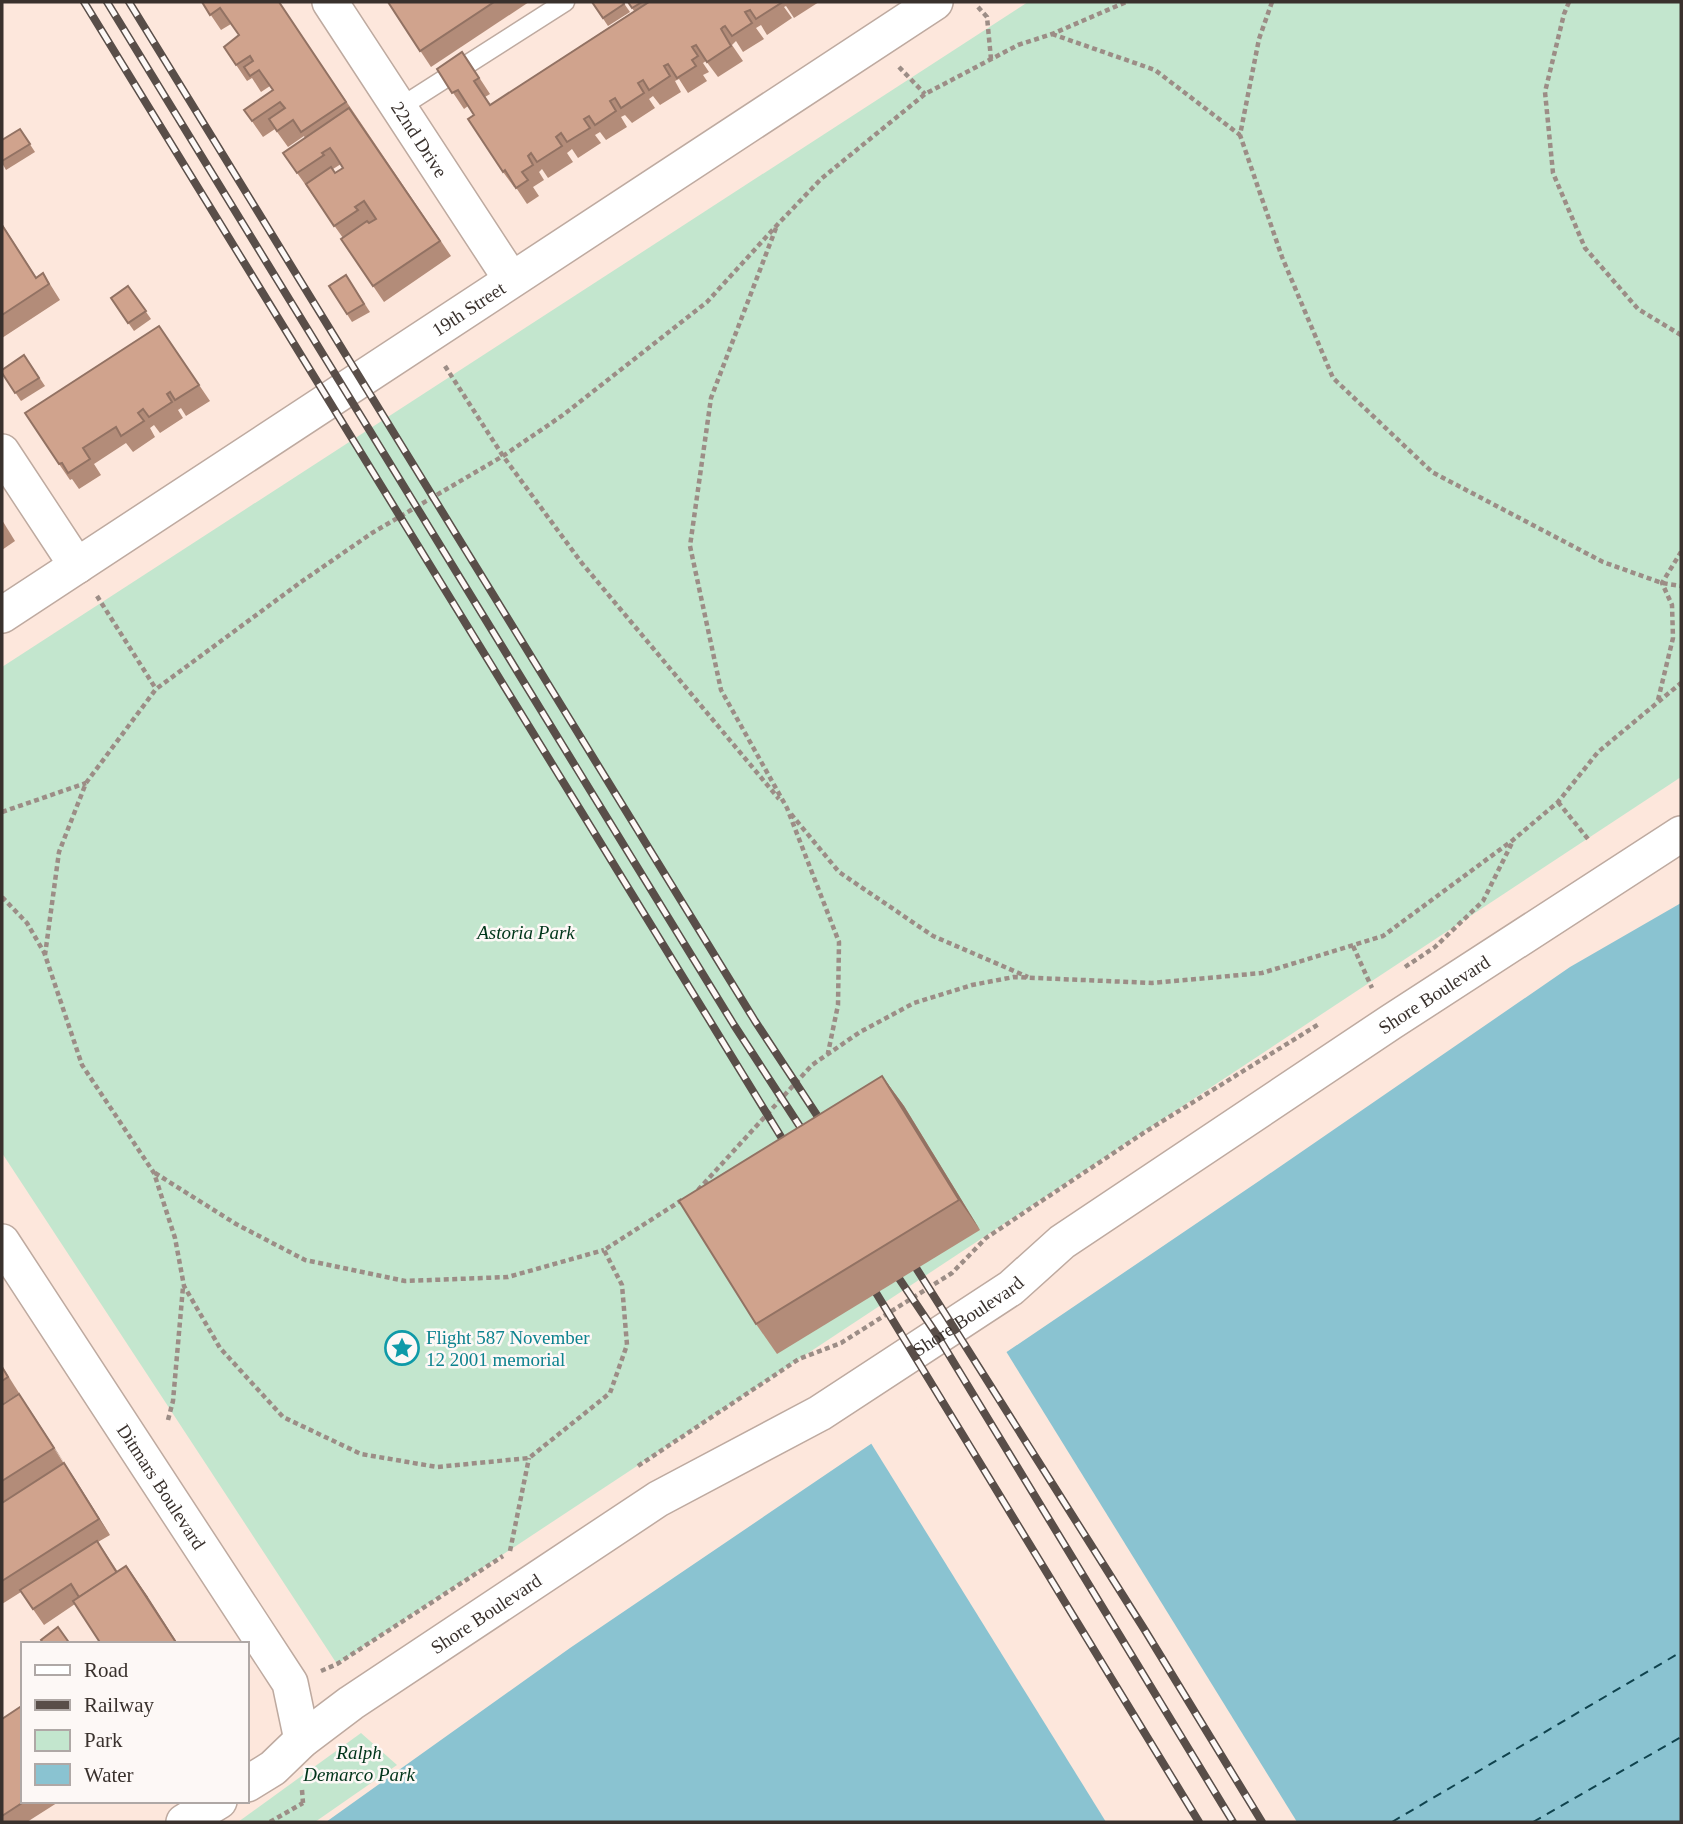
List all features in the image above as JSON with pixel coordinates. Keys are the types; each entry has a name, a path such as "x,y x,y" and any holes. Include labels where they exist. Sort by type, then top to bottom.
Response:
{"street":[{"name":"22nd Drive","path":"330,2 511,279"},
{"name":"19th Street","path":"2,615 923,5"},
{"path":"2,452 77,566"},
{"name":"Shore Boulevard","path":"248,1783 273,1768 302,1740 351,1703 658,1499 820,1413 1012,1288 1062,1242 1391,1022 1681,834"},
{"name":"Ditmars Boulevard","path":"2,1242 290,1683 302,1740"},
{"path":"184,1822 216,1803"}],"lane":[{"path":"399,108 565,2"}],"path":[{"path":"46,955 58,852 86,783 156,689 372,533 503,456 563,415 707,302 821,179 925,94 1018,45 1052,34 1126,2"},
{"path":"1272,2 1259,38 1240,135 1282,257 1333,378 1432,472 1603,562 1662,583 1681,586"},
{"path":"1569,2 1545,92 1553,173 1584,248 1638,309 1681,335"},
{"path":"978,7 987,17 991,59"},
{"path":"1052,34 1155,70 1240,135"},
{"path":"896,61 902,72 925,94"},
{"path":"778,224 711,398 690,546 721,690 787,808 839,942 838,1005 828,1054"},
{"path":"442,362 503,456 589,572 839,872 933,936 1032,978"},
{"path":"1662,583 1681,552"},
{"path":"1658,701 1673,638 1672,605 1662,583"},
{"path":"97,596 156,689"},
{"path":"154,1173 236,1224 304,1260 405,1281 508,1278 604,1250 702,1187 813,1065 860,1032 914,1003 972,985 1014,977 1113,983 1205,979 1262,973 1383,936 1513,840 1558,802 1598,752 1681,683"},
{"path":"2,812 86,783"},
{"path":"1558,802 1588,839"},
{"path":"1404,967 1435,947 1483,901 1513,840"},
{"path":"2,897 27,923 46,955 82,1065 154,1173 176,1238 184,1286 173,1401 168,1420"},
{"path":"1353,946 1373,988"},
{"path":"1361,996 1383,981"},
{"path":"632,1470 799,1359 841,1343 952,1273 986,1238 1145,1132 1326,1018"},
{"path":"184,1286 220,1348 283,1417 361,1454 437,1467 529,1458 610,1393 627,1345 622,1285 604,1250"},
{"path":"330,1672 327,1667 337,1664 510,1551 529,1458"},
{"path":"270,1822 303,1803"}],"green space":[{"name":"Astoria Park","path":"1028,2 1681,2 1681,777 337,1664 2,1153 2,667"},
{"name":"Ralph Demarco Park","path":"361,1733 397,1765 315,1822 238,1822"}],"water":[{"path":"1681,903 1681,1822 326,1822 570,1648 1570,967"}],"pier":[{"path":"1004,1348 1297,1822 1106,1822 869,1440"}],"building":[{"path":"202,2 279,2 346,102 301,132 293,120 277,131 269,119 285,108 280,102 252,121 244,110 273,90 259,70 250,76 244,67 253,61 250,56 236,65 224,47 239,35 220,8 210,15"},
{"path":"388,2 494,2 420,51"},
{"path":"592,2 623,2 624,4 603,18"},
{"path":"628,2 642,2 632,8"},
{"path":"649,2 781,3 756,19 750,10 745,12 752,23 732,36 725,26 723,27 721,29 731,46 707,62 696,45 692,47 698,56 692,60 696,66 677,78 668,64 664,66 670,76 649,90 643,80 638,83 644,93 621,108 615,98 610,101 616,111 595,125 589,116 584,119 590,128 567,142 561,133 556,137 562,146 537,162 531,153 528,156 533,165 522,172 528,180 516,188 468,119 474,115 458,90 452,93 437,69 462,52 479,78 474,81 490,105"},
{"path":"349,108 440,241 373,286 341,239 367,221 369,223 376,219 364,201 355,207 358,210 334,226 306,184 331,167 335,173 343,168 335,155 330,148 297,173 283,153"},
{"path":"20,129 30,144 2,161 2,140"},
{"path":"2,225 36,278 43,273 49,284 2,315"},
{"path":"346,275 364,304 347,314 329,286"},
{"path":"128,286 146,311 128,323 111,298"},
{"path":"159,326 199,385 175,400 170,392 167,394 172,402 149,417 143,409 138,413 144,421 121,436 116,427 83,448 90,459 68,473 25,413"},
{"path":"24,355 39,378 15,393 2,370"},
{"path":"882,1076 959,1200 756,1324 679,1201"},
{"path":"2,1367 8,1377 2,1381"},
{"path":"19,1394 54,1448 2,1481 2,1405"},
{"path":"64,1463 99,1519 2,1581 2,1503"},
{"path":"97,1541 117,1573 79,1597 71,1584 33,1609 20,1590"},
{"path":"126,1566 176,1642 100,1642 73,1601"},
{"path":"58,1627 69,1642 42,1642 41,1640"},
{"path":"21,1706 22,1803 2,1816 2,1719"}],"ferry route":[{"path":"1392,1822 1681,1652"},
{"path":"1533,1822 1681,1737"}],"railway":[{"path":"84,2 791,1153"},
{"path":"107,2 734,1025 810,1142"},
{"path":"129,2 755,1021 828,1132"},
{"path":"906,1252 1146,1632 1262,1822"},
{"path":"888,1262 937,1335 1233,1822"},
{"path":"867,1278 1199,1822"}],"place":[{"name":"Flight 587 November 12 2001 memorial","path":"402,1348"}]}
